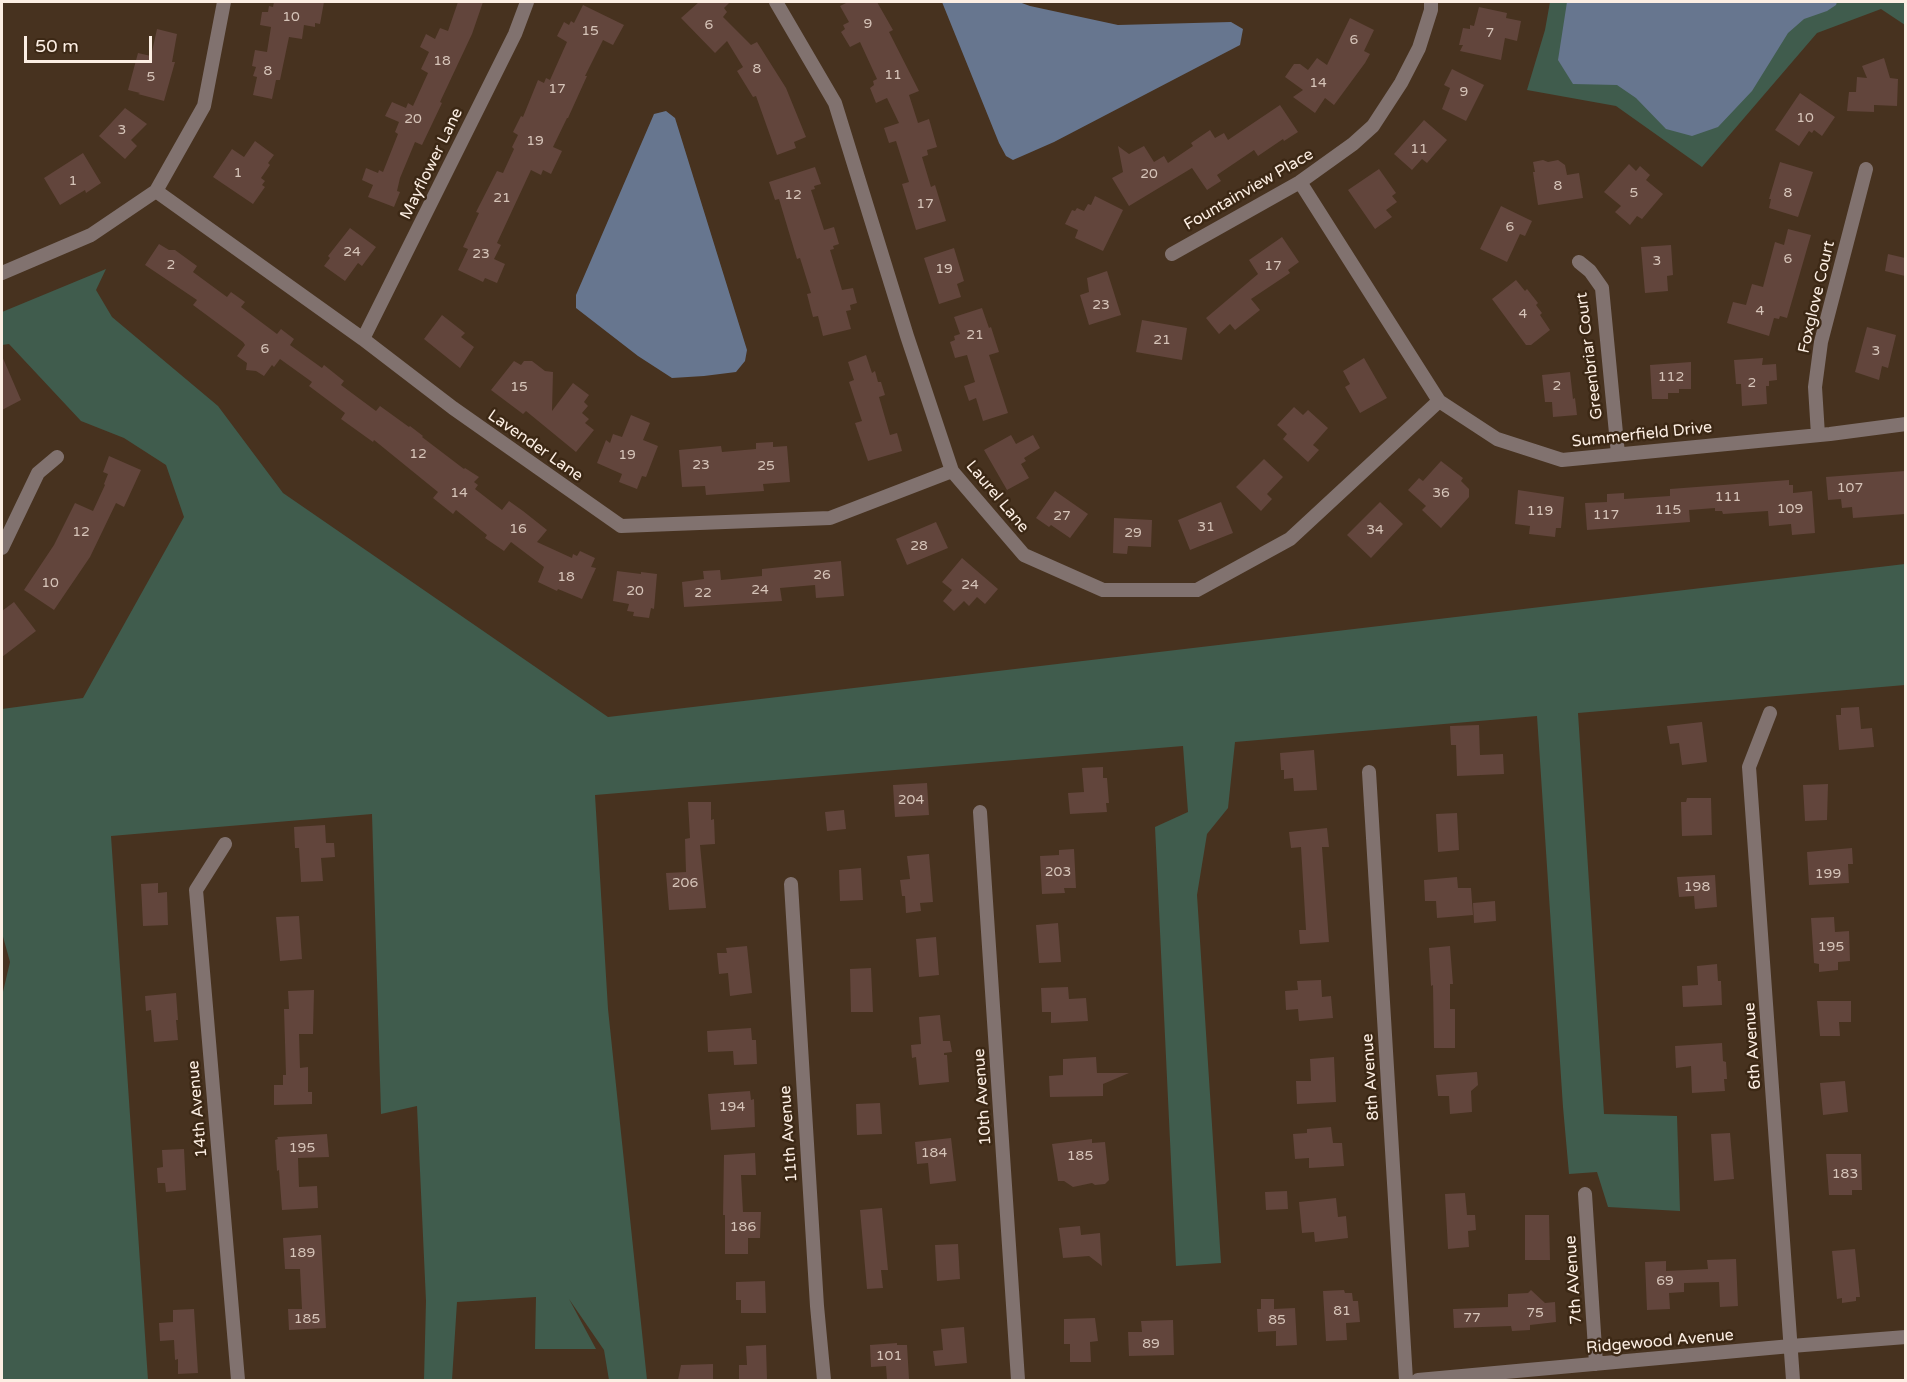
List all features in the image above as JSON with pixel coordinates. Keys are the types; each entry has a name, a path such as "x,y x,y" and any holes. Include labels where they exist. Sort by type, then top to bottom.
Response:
{"street":[{"path":"2,273 91,235 156,192 204,106 224,2"},
{"name":"Mayflower Lane","path":"363,339 515,34 526,2"},
{"name":"Laurel Lane","path":"776,2 835,102 907,336 952,471 1024,555 1103,590 1197,590 1290,539 1439,401"},
{"name":"Fountainview Place","path":"1172,254 1300,182 1353,144 1373,126 1401,83 1419,48 1431,10 1431,2"},
{"name":"Foxglove Court","path":"1818,435 1815,387 1821,342 1866,170"},
{"name":"Summerfield Drive","path":"1300,182 1439,401 1497,439 1562,460 1818,435 1905,424"},
{"name":"Lavender Lane","path":"156,192 363,339 453,408 621,526 830,518 952,471"},
{"name":"Greenbriar Court","path":"1579,261 1590,271 1602,288 1618,454"},
{"path":"2,548 38,473 57,457"},
{"name":"6th Avenue","path":"1770,712 1749,767 1793,1380"},
{"name":"8th Avenue","path":"1369,772 1406,1380"},
{"name":"10th Avenue","path":"980,812 1018,1380"},
{"name":"14th Avenue","path":"225,844 196,890 238,1380"},
{"name":"11th Avenue","path":"790,884 816,1306 825,1380"},
{"name":"7th AVenue","path":"1585,1194 1596,1364"},
{"name":"Ridgewood Avenue","path":"1418,1380 1905,1337"}],"green space":[{"path":"1550,2 1905,2 1905,25 1881,9 1817,33 1702,167 1616,106 1527,90 1545,30"},
{"path":"106,269 96,290 112,317 218,406 283,493 608,717 1905,564 1905,685 1578,713 1604,1114 1677,1116 1680,1211 1608,1207 1597,1172 1569,1174 1537,716 1235,742 1228,808 1207,834 1197,895 1221,1263 1176,1266 1155,827 1188,812 1183,746 595,795 608,1009 647,1380 609,1380 604,1350 569,1299 596,1349 535,1349 536,1297 457,1302 452,1380 424,1380 426,1301 417,1106 381,1114 372,814 111,836 148,1380 2,1380 2,996 10,962 2,933 2,709 83,698 184,517 166,465 124,438 81,421 9,344 2,345 2,312"}],"water":[{"path":"942,2 1019,2 1118,25 1231,22 1243,29 1240,45 1054,142 1013,160 1006,156 999,143"},
{"path":"1567,2 1837,2 1827,11 1804,19 1788,33 1752,91 1718,127 1692,136 1666,129 1636,98 1617,85 1573,84 1558,60"},
{"path":"666,111 675,118 747,350 745,361 736,372 672,378 638,356 576,308 576,295 654,114"}],"building":[{"path":"274,2 324,2 320,24 315,23 315,27 304,25 302,39 289,37 280,80 276,80 272,99 253,95 257,77 253,76 256,67 252,66 255,50 267,52 271,27 260,25 262,12 268,12 269,6 273,7"},
{"path":"458,2 483,2 472,34 422,145 415,142 400,178 397,191 400,192 394,207 368,197 373,185 362,180 366,168 378,173 379,170 383,172 398,134 395,132 399,122 385,116 392,102 406,108 408,103 413,106 428,73 421,69 429,52 420,47 426,34 435,39 440,28 448,31"},
{"path":"699,2 730,2 724,8 727,12 723,17 751,45 757,42 786,88 806,137 794,142 796,148 777,155 756,96 753,97 737,71 743,67 727,41 715,53 681,18"},
{"path":"848,2 877,2 893,30 889,32 919,91 909,95 918,123 929,119 937,147 927,150 928,155 922,157 931,187 935,185 946,221 916,230 902,184 909,182 896,141 889,143 884,128 899,123 887,98 876,103 870,88 874,85 873,81 877,79 860,42 850,47 841,32 845,29 843,25 849,22 840,6"},
{"path":"583,5 624,25 613,45 603,40 585,76 587,76 553,147 562,151 551,174 543,170 541,175 531,170 497,243 501,245 494,259 505,264 497,283 485,278 483,282 458,270 468,249 463,247 479,213 476,212 497,171 503,173 514,149 512,147 518,135 513,132 521,116 523,117 538,80 544,83 546,78 550,80 567,42 557,36 564,22 569,25 571,21 574,23"},
{"path":"1479,7 1507,13 1506,18 1521,21 1517,41 1505,38 1501,60 1460,51 1463,45 1459,45 1463,28 1470,29 1470,25 1474,26"},
{"path":"1350,18 1374,30 1364,51 1370,54 1334,105 1325,98 1315,113 1293,97 1303,90 1285,77 1294,64 1300,64 1308,70 1317,58 1327,65"},
{"path":"157,29 177,34 172,62 175,62 164,101 128,90 138,53 151,56"},
{"path":"1884,58 1890,78 1898,79 1897,106 1874,105 1874,112 1847,111 1849,92 1856,92 1857,77 1867,78 1862,66"},
{"path":"1452,69 1484,85 1466,121 1442,109 1450,88 1444,85"},
{"path":"1800,93 1835,117 1822,136 1814,130 1812,133 1809,131 1799,146 1775,130"},
{"path":"1280,105 1298,132 1258,156 1254,150 1217,175 1221,181 1207,190 1192,168 1129,206 1112,178 1123,172 1118,146 1129,154 1144,146 1154,162 1164,156 1168,163 1193,146 1191,143 1210,130 1215,138 1224,133 1228,140"},
{"path":"125,108 147,124 131,140 137,146 125,159 99,136"},
{"path":"1424,120 1447,140 1427,163 1422,159 1412,170 1394,154"},
{"path":"255,141 274,155 261,178 265,181 262,185 265,187 253,204 213,177 232,149 244,157"},
{"path":"83,153 101,183 60,205 44,178"},
{"path":"1543,160 1548,162 1558,160 1565,165 1567,175 1579,173 1583,198 1538,205 1533,162"},
{"path":"1780,162 1813,172 1798,217 1769,208 1771,199 1769,199"},
{"path":"1629,164 1636,171 1640,166 1650,175 1646,180 1663,194 1642,219 1637,216 1630,225 1615,212 1621,206 1604,192"},
{"path":"815,167 821,184 814,186 815,189 811,190 824,230 834,227 839,244 830,250 842,290 853,288 857,303 850,305 851,310 846,311 851,329 823,336 818,316 813,317 807,294 811,293 800,258 797,259 779,199 775,200 769,182"},
{"path":"1379,169 1396,193 1392,196 1397,202 1386,210 1392,217 1375,229 1348,190"},
{"path":"1095,196 1123,210 1103,251 1075,238 1078,230 1065,224 1072,210 1075,211 1077,208 1084,211 1088,204 1091,205"},
{"path":"1501,206 1532,221 1525,236 1520,234 1507,262 1480,249"},
{"path":"350,228 376,247 362,266 358,263 345,281 324,266 330,258 328,256"},
{"path":"1788,229 1811,235 1787,318 1780,316 1779,319 1774,318 1769,336 1727,323 1733,302 1746,305 1752,284 1763,287 1775,242 1784,245"},
{"path":"1282,237 1299,262 1288,270 1290,273 1251,299 1260,310 1235,330 1230,324 1219,334 1206,318 1258,274 1249,260"},
{"path":"159,244 169,250 175,250 197,266 193,272 227,297 231,292 245,302 241,307 277,334 281,329 294,339 290,345 322,368 324,365 344,381 341,385 376,411 380,406 410,426 464,469 479,477 474,482 478,485 475,489 502,510 509,501 523,511 547,530 537,542 572,558 573,554 577,556 580,551 595,558 591,567 596,568 582,599 538,582 544,567 511,542 504,551 485,538 487,535 456,510 453,514 433,498 438,492 374,440 373,442 341,419 345,413 309,386 312,382 280,359 264,376 256,371 246,370 247,363 237,356 245,345 243,342 193,305 197,300 145,265"},
{"path":"1671,245 1673,275 1667,276 1668,291 1645,293 1641,247"},
{"path":"954,248 964,281 957,284 961,297 939,304 924,258"},
{"path":"1888,254 1905,258 1905,276 1885,271"},
{"path":"1107,271 1121,315 1089,325 1080,295 1089,292 1087,278"},
{"path":"1516,280 1538,303 1536,305 1542,313 1540,315 1550,330 1531,345 1526,345 1492,299"},
{"path":"982,308 999,352 989,355 1008,413 983,421 976,398 969,401 964,386 975,382 967,355 955,358 950,342 955,340 954,336 960,334 954,317"},
{"path":"442,315 465,333 461,337 474,347 460,368 424,339"},
{"path":"1142,320 1187,328 1182,360 1136,352"},
{"path":"1867,327 1896,335 1888,368 1882,366 1879,380 1855,372"},
{"path":"866,355 872,373 875,371 885,395 879,397 890,435 897,433 902,451 868,461 855,423 862,421 849,382 854,380 848,362"},
{"path":"2,356 21,400 2,410"},
{"path":"1364,358 1387,398 1360,413 1345,387 1350,384 1343,371"},
{"path":"1763,358 1762,365 1776,364 1777,380 1769,381 1769,386 1766,386 1767,404 1742,406 1741,384 1736,384 1734,360"},
{"path":"514,361 521,365 524,361 532,361 545,371 553,372 552,411 573,383 589,395 584,402 588,406 582,413 589,419 585,423 594,430 576,452 526,411 523,414 491,390"},
{"path":"1691,362 1691,389 1679,389 1679,393 1668,393 1668,399 1652,399 1650,365"},
{"path":"1570,372 1577,415 1553,417 1552,402 1545,402 1542,375"},
{"path":"1294,407 1303,415 1308,410 1328,428 1313,445 1319,450 1308,462 1283,439 1287,434 1277,425"},
{"path":"631,415 650,423 643,440 658,446 646,477 642,476 637,489 619,482 622,474 597,463 606,440 610,443 613,434 622,437"},
{"path":"1011,435 1016,444 1033,435 1040,448 1024,458 1026,461 1021,464 1029,478 1007,490 984,450"},
{"path":"773,442 773,447 787,446 790,482 763,484 764,491 706,495 705,486 682,487 679,450 721,446 722,452 756,449 756,443"},
{"path":"109,456 141,470 124,507 116,503 90,557 54,610 24,590 54,545 75,503 93,511 105,485 108,474 103,472"},
{"path":"1264,459 1283,477 1267,494 1272,499 1261,511 1236,487"},
{"path":"1441,461 1463,478 1461,481 1469,489 1469,497 1441,528 1422,510 1426,506 1408,490 1419,478 1423,481"},
{"path":"1905,471 1905,514 1853,518 1852,507 1842,508 1841,499 1828,500 1826,477"},
{"path":"1789,480 1789,485 1793,485 1793,493 1812,491 1815,533 1792,535 1791,524 1769,526 1768,511 1723,514 1722,511 1715,511 1715,508 1689,510 1690,522 1587,530 1585,503 1607,502 1607,494 1624,493 1624,499 1670,496 1670,489"},
{"path":"1518,490 1564,497 1561,528 1556,528 1555,537 1529,534 1530,526 1515,524"},
{"path":"1055,491 1088,514 1070,538 1036,518"},
{"path":"1221,502 1233,533 1190,550 1178,520"},
{"path":"1380,502 1403,524 1371,558 1347,535"},
{"path":"1114,518 1152,520 1151,547 1128,546 1127,554 1113,553"},
{"path":"936,522 948,548 907,565 896,539"},
{"path":"962,558 998,589 985,604 977,597 969,606 964,601 954,611 943,601 952,590 942,582"},
{"path":"841,561 844,596 816,598 815,585 780,588 782,601 684,607 682,582 704,579 703,571 720,570 721,580 762,576 762,569"},
{"path":"617,571 657,574 654,609 651,608 649,618 633,616 634,612 627,611 629,604 613,601"},
{"path":"14,602 36,631 2,657 2,611"},
{"path":"1859,707 1861,729 1872,728 1874,747 1839,750 1836,715 1841,715 1841,708"},
{"path":"1702,722 1707,762 1682,765 1679,743 1670,744 1667,726"},
{"path":"1479,725 1480,755 1503,754 1504,774 1457,776 1456,745 1451,745 1450,726"},
{"path":"1314,750 1317,790 1294,791 1293,778 1284,779 1280,753"},
{"path":"1103,767 1103,778 1107,778 1109,803 1106,803 1107,812 1070,814 1068,793 1084,792 1082,768"},
{"path":"927,783 929,815 895,817 893,785"},
{"path":"1828,784 1827,820 1805,821 1803,785"},
{"path":"1687,798 1711,798 1712,835 1682,836 1681,802 1686,802"},
{"path":"688,802 711,802 711,820 714,819 715,844 700,845 706,908 669,910 666,873 686,872 685,839 690,838"},
{"path":"844,810 846,829 827,831 825,812"},
{"path":"1457,813 1459,850 1438,852 1436,814"},
{"path":"325,825 326,843 334,843 335,857 321,858 323,881 301,882 299,848 295,848 294,827"},
{"path":"1327,828 1329,847 1322,847 1329,942 1300,944 1299,930 1306,930 1301,847 1291,848 1289,832"},
{"path":"1852,848 1853,864 1848,864 1849,883 1809,885 1807,852"},
{"path":"1074,849 1076,888 1064,888 1065,893 1042,894 1040,856 1059,855 1059,850"},
{"path":"929,854 933,902 920,903 921,911 906,913 905,896 902,896 900,880 910,879 907,856"},
{"path":"861,868 863,900 840,901 839,870"},
{"path":"1715,875 1717,907 1695,909 1694,896 1679,897 1677,877"},
{"path":"1457,877 1458,888 1471,888 1473,915 1437,918 1436,901 1425,901 1424,880"},
{"path":"158,883 158,893 167,892 168,925 143,926 141,884"},
{"path":"1495,901 1496,921 1474,923 1473,903"},
{"path":"299,916 302,959 280,961 276,917"},
{"path":"1834,917 1835,932 1849,931 1850,961 1838,962 1838,970 1819,972 1819,964 1814,963 1811,918"},
{"path":"1058,923 1061,962 1039,963 1036,925"},
{"path":"936,937 939,975 919,977 916,939"},
{"path":"747,946 752,993 730,996 728,973 719,974 717,953 727,953 726,948"},
{"path":"1450,946 1453,984 1450,984 1450,1009 1455,1009 1455,1048 1434,1048 1433,985 1431,986 1429,948"},
{"path":"1717,964 1718,981 1721,981 1722,1005 1683,1007 1682,986 1698,985 1697,966"},
{"path":"871,968 873,1012 851,1012 850,969"},
{"path":"1321,980 1322,997 1331,996 1333,1018 1299,1021 1298,1009 1286,1010 1285,991 1298,990 1297,981"},
{"path":"1068,987 1069,999 1086,998 1088,1021 1051,1023 1051,1012 1042,1012 1041,988"},
{"path":"314,990 313,1034 299,1034 300,1068 308,1067 308,1092 312,1092 312,1104 274,1105 274,1085 283,1085 283,1075 286,1075 284,1009 289,1009 288,991"},
{"path":"176,993 178,1040 154,1042 151,1010 146,1011 145,996"},
{"path":"1817,1001 1851,1001 1851,1022 1839,1022 1840,1036 1820,1036"},
{"path":"940,1015 943,1041 950,1041 952,1052 944,1053 947,1055 949,1082 919,1085 916,1057 912,1058 911,1045 921,1044 919,1017"},
{"path":"751,1028 752,1040 756,1040 757,1064 734,1065 733,1051 708,1052 707,1031"},
{"path":"1722,1043 1723,1061 1726,1062 1725,1091 1692,1093 1691,1066 1676,1068 1675,1046"},
{"path":"1096,1057 1097,1073 1129,1073 1103,1084 1103,1096 1050,1097 1049,1076 1063,1075 1063,1059"},
{"path":"1334,1057 1336,1102 1297,1104 1296,1081 1311,1081 1310,1059"},
{"path":"1477,1072 1478,1085 1471,1091 1472,1112 1450,1114 1449,1096 1438,1096 1436,1075"},
{"path":"1845,1081 1848,1112 1823,1115 1820,1083"},
{"path":"750,1091 751,1100 754,1099 755,1127 711,1130 708,1094"},
{"path":"880,1103 882,1134 857,1135 856,1104"},
{"path":"1331,1127 1333,1143 1342,1143 1344,1166 1309,1168 1309,1158 1295,1159 1293,1134 1307,1133 1307,1129"},
{"path":"1730,1133 1734,1179 1714,1181 1711,1134"},
{"path":"327,1134 329,1157 298,1158 299,1187 317,1186 318,1208 282,1210 275,1140 278,1139 277,1137"},
{"path":"951,1138 956,1181 930,1184 928,1163 917,1164 915,1142"},
{"path":"1092,1139 1092,1143 1105,1142 1109,1180 1105,1184 1092,1183 1073,1187 1064,1181 1058,1181 1052,1144"},
{"path":"184,1149 186,1190 166,1192 165,1183 158,1183 157,1168 163,1167 162,1150"},
{"path":"755,1153 756,1175 741,1175 743,1212 761,1212 760,1238 748,1238 748,1254 725,1254 724,1155"},
{"path":"1826,1154 1861,1154 1862,1190 1852,1190 1852,1195 1829,1195"},
{"path":"1287,1191 1288,1209 1266,1210 1265,1192"},
{"path":"1465,1193 1467,1215 1475,1215 1476,1230 1468,1231 1469,1247 1448,1249 1445,1194"},
{"path":"1336,1198 1338,1217 1346,1216 1348,1238 1315,1242 1314,1232 1302,1233 1299,1202"},
{"path":"882,1208 888,1270 881,1270 883,1288 867,1289 860,1210"},
{"path":"1525,1215 1549,1215 1550,1260 1525,1260"},
{"path":"1080,1226 1081,1235 1100,1233 1102,1266 1089,1256 1063,1258 1059,1228"},
{"path":"321,1235 326,1328 289,1330 288,1309 302,1309 300,1269 285,1269 283,1238"},
{"path":"958,1244 960,1279 937,1281 935,1245"},
{"path":"1855,1249 1860,1297 1856,1297 1856,1301 1842,1303 1842,1298 1837,1299 1832,1251"},
{"path":"1736,1259 1738,1306 1720,1307 1719,1282 1684,1283 1684,1292 1669,1293 1670,1309 1647,1310 1645,1262 1666,1261 1666,1271 1708,1269 1707,1260"},
{"path":"765,1281 766,1313 741,1313 741,1300 736,1300 736,1282"},
{"path":"1344,1290 1345,1293 1352,1293 1353,1301 1358,1301 1360,1322 1346,1323 1347,1340 1326,1341 1323,1291"},
{"path":"1531,1290 1545,1303 1555,1302 1556,1322 1530,1325 1530,1330 1512,1331 1511,1326 1454,1328 1453,1309 1508,1307 1508,1294 1528,1293"},
{"path":"1261,1299 1274,1299 1274,1309 1295,1308 1297,1345 1276,1346 1276,1331 1258,1332 1257,1309 1261,1309"},
{"path":"194,1309 198,1373 178,1374 174,1340 160,1341 159,1323 173,1322 173,1310"},
{"path":"1095,1318 1098,1341 1090,1342 1091,1362 1070,1362 1070,1344 1064,1344 1064,1319"},
{"path":"1173,1320 1174,1355 1129,1356 1128,1332 1142,1332 1141,1321"},
{"path":"964,1327 967,1363 935,1366 933,1351 943,1350 941,1329"},
{"path":"897,1343 897,1345 907,1345 909,1379 887,1380 886,1366 871,1367 870,1345"},
{"path":"766,1345 767,1380 739,1380 739,1365 747,1365 746,1346"},
{"path":"713,1364 713,1380 678,1380 681,1365"}]}
